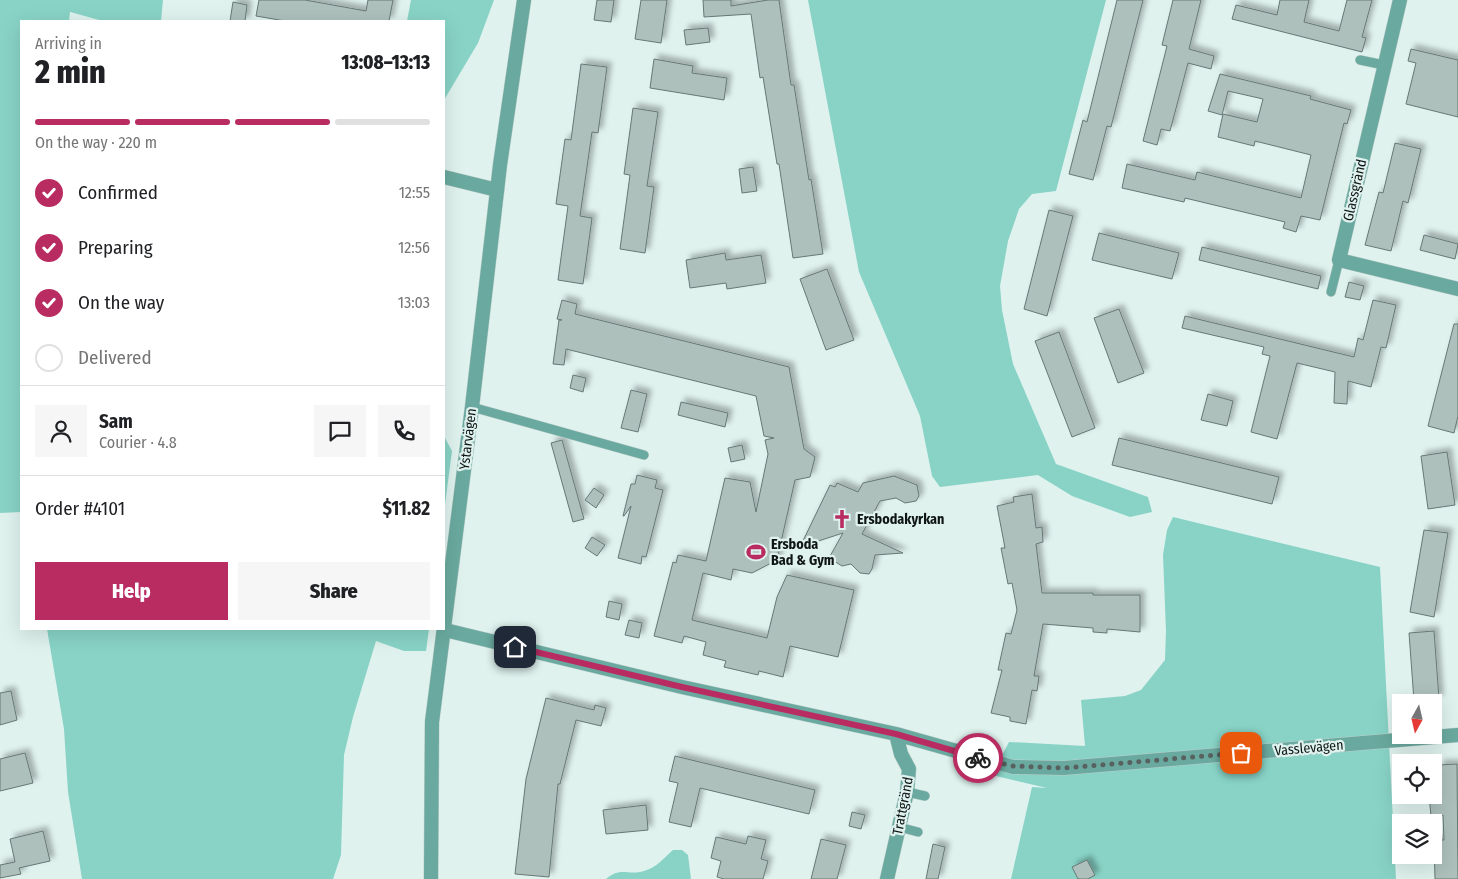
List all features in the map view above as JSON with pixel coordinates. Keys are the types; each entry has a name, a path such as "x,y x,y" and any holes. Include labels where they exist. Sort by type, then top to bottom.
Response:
{"street":[{"name":"Ystarvägen","path":"431,879 432,722 445,630 497,190 524,0"},
{"name":"Glassgränd","path":"1339,260 1400,0"},
{"path":"445,177 497,190"},
{"path":"1339,260 1458,289"},
{"path":"445,630 682,687 896,734"},
{"name":"Vasslevägen","path":"896,734 1013,766 1064,768 1458,735"},
{"name":"Trattgränd","path":"887,879 908,792 909,768 901,754 896,734"}],"lane":[{"path":"1360,60 1384,65"},
{"path":"1331,292 1339,260"},
{"path":"472,407 644,455"},
{"path":"908,792 925,796"},
{"path":"899,827 918,832"}],"green space":[{"path":"0,0 163,0 161,20 99,20 70,12 69,20 20,20 20,512 0,513"},
{"path":"411,0 494,0 478,43 445,98 445,20 407,20"},
{"path":"808,0 1106,0 1056,191 1032,194 1019,209 1008,241 1000,286 1002,310 1013,364 1056,464 1148,497 1152,512 1130,517 1072,496 1038,475 940,487 932,476 920,416 859,272"},
{"path":"445,438 452,451 445,504"},
{"path":"1173,517 1380,567 1393,814 1392,864 1395,864 1396,879 1011,879 1032,787 1047,788 992,775 1009,742 1085,746 1081,700 1125,696 1141,690 1165,660 1166,631 1163,555 1167,530"},
{"path":"47,630 429,630 426,651 404,651 376,641 353,717 344,755 341,855 333,879 82,879 68,792 64,729"},
{"path":"673,850 682,850 688,855 691,879 606,879 620,872 648,870"}],"building":[{"path":"259,0 305,0 366,11 368,0 393,0 389,20 279,20 256,16"},
{"path":"597,0 614,0 611,22 594,20"},
{"path":"641,0 667,0 661,43 635,39"},
{"path":"703,0 731,0 731,6 779,0 791,85 794,85 823,254 793,258 779,164 777,164 763,77 760,78 751,14 704,17"},
{"path":"1117,0 1143,0 1111,127 1107,126 1093,180 1069,174 1083,120 1087,122"},
{"path":"1173,0 1201,0 1189,49 1214,56 1211,69 1188,63 1170,131 1161,129 1157,145 1143,141 1167,46 1162,45"},
{"path":"1280,0 1309,0 1304,22 1339,31 1347,0 1372,0 1362,37 1366,38 1362,52 1232,19 1236,5 1277,15"},
{"path":"233,2 247,5 245,20 230,20"},
{"path":"708,28 710,42 686,45 684,30"},
{"path":"1411,49 1458,60 1458,117 1406,104 1416,63 1408,61"},
{"path":"654,59 693,66 692,73 727,78 724,100 650,88"},
{"path":"581,64 607,67 598,133 592,132 580,216 592,218 583,284 558,280 568,206 556,204 565,139 571,140"},
{"path":"1220,74 1311,96 1310,99 1351,110 1347,124 1344,123 1320,220 1301,216 1296,232 1283,228 1285,222 1185,198 1184,202 1122,188 1127,164 1195,180 1197,172 1301,198 1311,155 1255,141 1254,146 1218,137 1223,114 1257,122 1263,99 1228,91 1222,115 1208,111"},
{"path":"633,108 658,112 647,186 654,187 645,253 620,249 630,175 624,174"},
{"path":"1395,143 1421,149 1408,203 1403,201 1391,251 1365,245 1379,192 1383,193"},
{"path":"753,167 757,191 742,193 739,169"},
{"path":"1049,210 1073,216 1047,316 1024,309"},
{"path":"1099,233 1179,253 1172,279 1092,260"},
{"path":"1424,235 1458,244 1455,259 1420,250"},
{"path":"1202,247 1321,276 1318,289 1199,260"},
{"path":"725,253 726,260 761,255 766,283 727,289 726,283 690,288 686,260"},
{"path":"827,269 854,340 826,350 800,279"},
{"path":"1349,282 1364,286 1360,300 1345,297"},
{"path":"562,300 577,304 575,314 789,367 804,449 815,457 810,477 795,480 777,560 752,573 733,569 731,580 703,573 692,620 767,638 777,597 787,575 854,590 838,657 790,646 783,677 759,671 758,675 724,667 726,661 703,655 706,642 684,636 682,643 654,636 673,562 676,563 678,555 706,561 725,478 750,482 756,512 768,454 765,440 774,438 764,436 756,396 566,349 564,365 553,364 559,320 562,320 557,319"},
{"path":"1373,300 1396,305 1386,348 1381,347 1371,387 1348,381 1347,404 1334,403 1335,372 1297,363 1277,439 1251,432 1270,356 1262,354 1264,347 1182,328 1185,316 1354,357 1358,338 1363,340"},
{"path":"1119,309 1144,373 1118,383 1094,318"},
{"path":"1454,324 1458,324 1458,416 1454,433 1428,426"},
{"path":"1059,332 1095,428 1072,437 1035,341"},
{"path":"573,375 586,378 583,392 570,388"},
{"path":"631,390 647,394 638,432 621,428"},
{"path":"1208,394 1233,401 1227,426 1201,420"},
{"path":"681,402 728,413 725,427 678,415"},
{"path":"1119,438 1279,477 1272,504 1112,465"},
{"path":"562,440 584,519 573,522 551,443"},
{"path":"742,445 745,459 731,462 728,448"},
{"path":"1447,452 1455,505 1428,509 1421,456"},
{"path":"637,475 657,480 655,488 663,490 646,557 642,556 641,564 618,558 631,506 623,516 631,484 635,484"},
{"name":"Ersbodakyrkan","path":"894,476 917,485 919,496 916,501 905,503 896,498 880,501 862,534 903,553 875,555 869,574 860,573 851,564 842,566 829,558 843,533 800,547 830,485 835,487 837,483 858,492 863,483"},
{"path":"594,488 604,495 596,508 585,500"},
{"path":"1032,494 1036,528 1042,527 1043,542 1036,544 1042,593 1140,595 1140,632 1107,629 1107,633 1093,632 1093,628 1043,624 1034,676 1039,676 1037,691 1032,690 1026,724 1010,721 1010,717 991,713 1002,670 998,670 1006,633 1011,634 1017,610 1012,583 1008,584 1001,548 1005,548 997,506 1014,502 1013,497"},
{"path":"1424,530 1448,533 1434,617 1410,612"},
{"path":"592,537 605,545 597,556 585,548"},
{"path":"609,601 622,604 619,620 606,617"},
{"path":"629,620 642,623 639,638 625,635"},
{"path":"1434,631 1439,694 1413,694 1409,633"},
{"path":"11,691 17,720 0,725 0,693"},
{"path":"546,698 594,710 595,705 606,708 601,726 576,720 560,784 558,784 549,877 515,874 526,779"},
{"path":"25,753 33,783 0,791 0,759"},
{"path":"675,756 815,790 809,814 700,788 691,827 669,822 678,783 669,781"},
{"path":"1457,764 1458,879 1435,879 1435,864 1442,864 1442,840 1444,840 1443,815 1431,814 1430,804 1442,804 1442,765"},
{"path":"646,805 648,830 606,834 603,810"},
{"path":"852,812 865,815 861,829 849,826"},
{"path":"43,831 50,861 19,868 21,874 0,878 0,865 15,862 10,839"},
{"path":"748,836 766,840 761,859 768,861 763,879 724,879 717,877 721,861 711,858 716,837 746,844"},
{"path":"821,839 846,845 837,879 811,879"},
{"path":"933,844 945,847 938,879 926,879"},
{"path":"1087,860 1095,875 1088,879 1078,879 1072,867"}],"way so far":[{"path":"978,758 1013,766 1064,768 1241,753"}],"place":[{"name":"Ersbodakyrkan","path":"842,519"},
{"name":"Ersboda Bad & Gym","path":"756,552"}],"route":[{"path":"515,647 682,687 896,734 978,758"}]}
